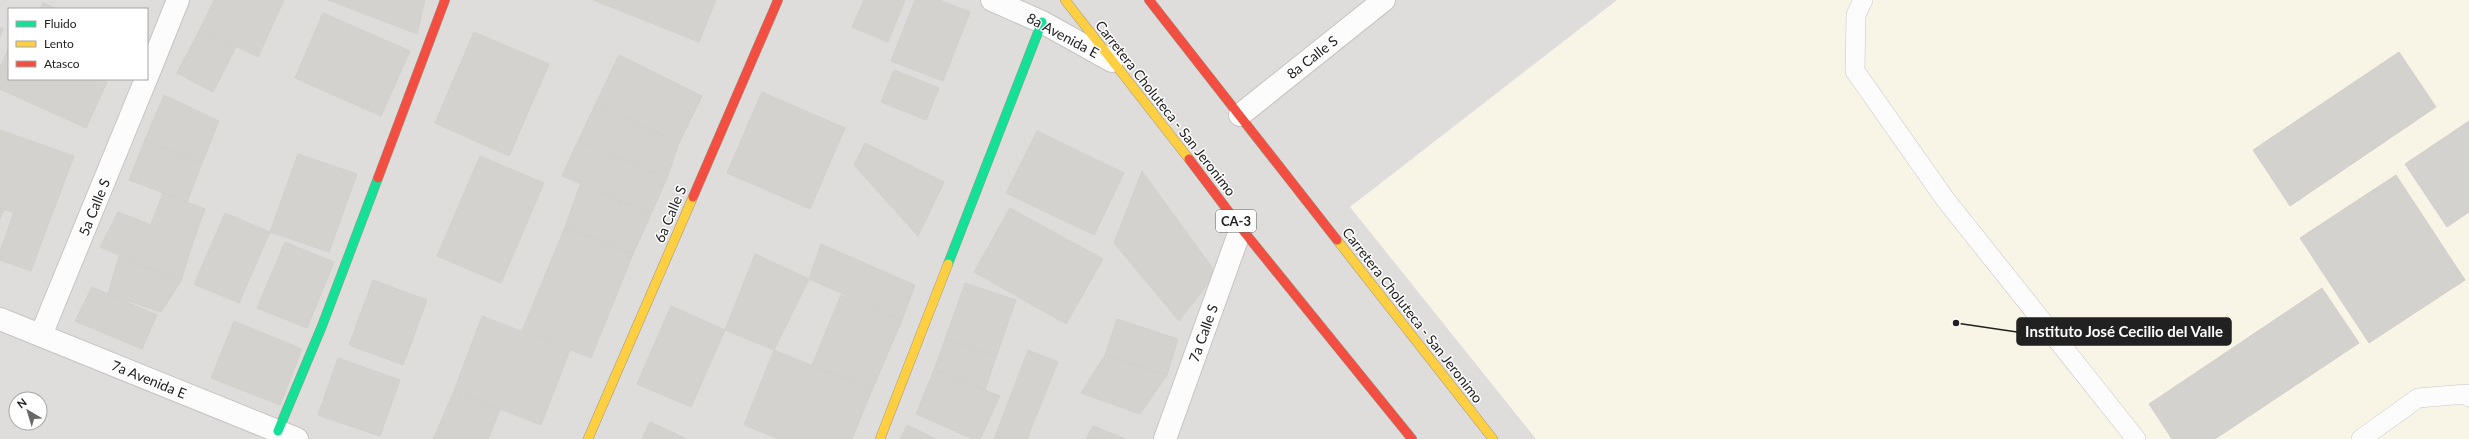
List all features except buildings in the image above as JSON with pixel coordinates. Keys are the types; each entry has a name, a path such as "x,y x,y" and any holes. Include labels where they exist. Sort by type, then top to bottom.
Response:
{"main road":[{"path":"278,431 322,326 445,0"},
{"name":"6a Calle S","path":"588,439 778,0"},
{"name":"Carretera Choluteca - San Jeronimo","path":"1064,0 1241,228 1412,439"},
{"name":"Carretera Choluteca - San Jeronimo","path":"1149,0 1493,439"},
{"path":"880,439 1042,22"}],"street":[{"name":"5a Calle S","path":"148,75 178,0"},
{"name":"8a Avenida E","path":"992,0 1042,22 1112,61"},
{"name":"8a Calle S","path":"1240,115 1384,0"},
{"name":"5a Calle S","path":"41,335 146,80"},
{"name":"7a Calle S","path":"1165,439 1241,228"},
{"name":"7a Avenida E","path":"0,319 297,439"}],"lane":[{"path":"1863,0 1856,15 1855,70 1945,199 2136,439"},
{"path":"2361,439 2418,398 2468,394"}],"shaded area":[{"path":"0,0 2469,0 2469,439 0,439"},
{"path":"1617,0 2469,0 2469,439 1536,439 1350,207"}],"traffic: fast":[{"path":"948,264 1042,22"},
{"path":"278,431 322,326 378,178"}],"traffic: slow":[{"path":"1065,0 1189,159"},
{"path":"588,439 693,197"},
{"path":"1337,240 1493,439"},
{"path":"880,439 948,264"}],"traffic: jam":[{"path":"378,178 445,0"},
{"path":"693,197 778,0"},
{"path":"1149,0 1337,240"},
{"path":"1189,159 1241,228 1412,439"}],"place":[{"name":"Instituto José Cecilio del Valle","path":"1956,323"}]}
